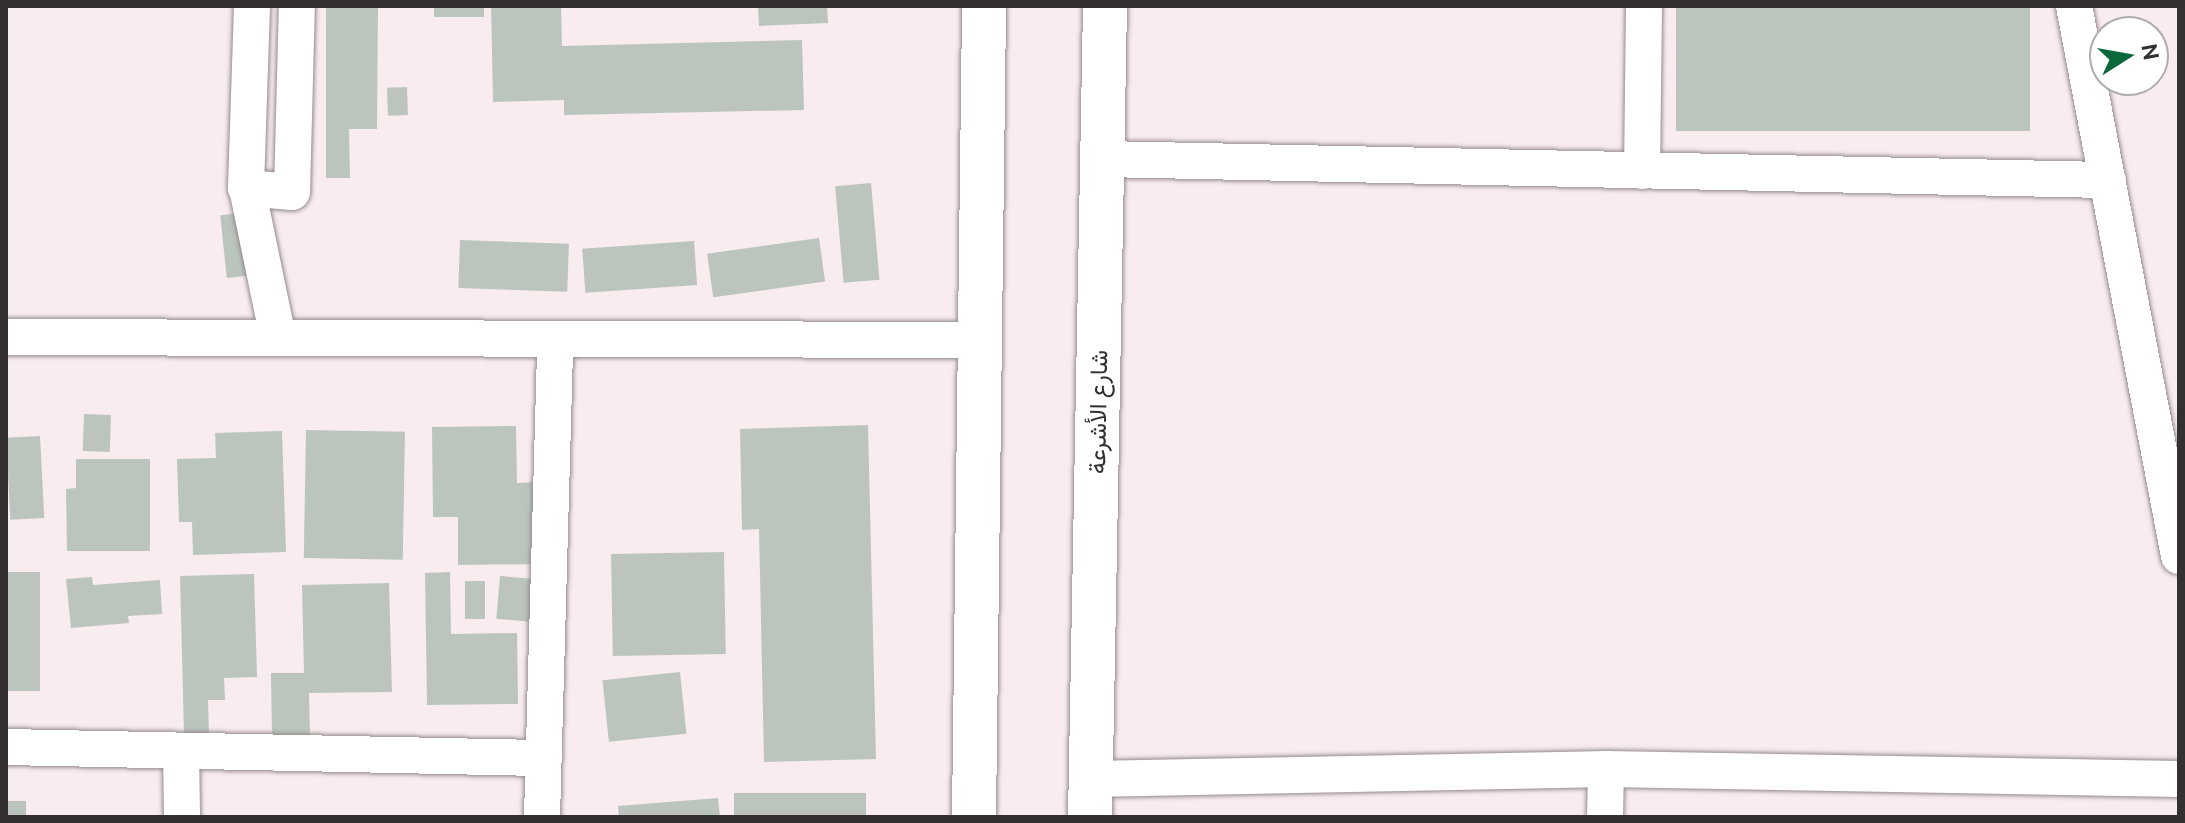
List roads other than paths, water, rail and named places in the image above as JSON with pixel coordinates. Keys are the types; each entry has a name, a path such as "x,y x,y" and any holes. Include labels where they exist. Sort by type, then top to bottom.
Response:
{"street":[{"path":"252,6 247,188 278,338"},
{"path":"247,188 292,192 297,6"},
{"path":"974,817 984,6"},
{"name":"شارع الأشرعة","path":"1090,798 1105,6"},
{"path":"1642,171 1644,6"},
{"path":"2074,6 2179,556"},
{"path":"1103,159 2108,180"},
{"path":"6,337 980,340"},
{"path":"542,817 555,339"},
{"path":"6,747 542,758"},
{"path":"181,751 182,817"},
{"path":"1090,798 1606,769 2179,779"},
{"path":"1605,817 1606,769"}]}
